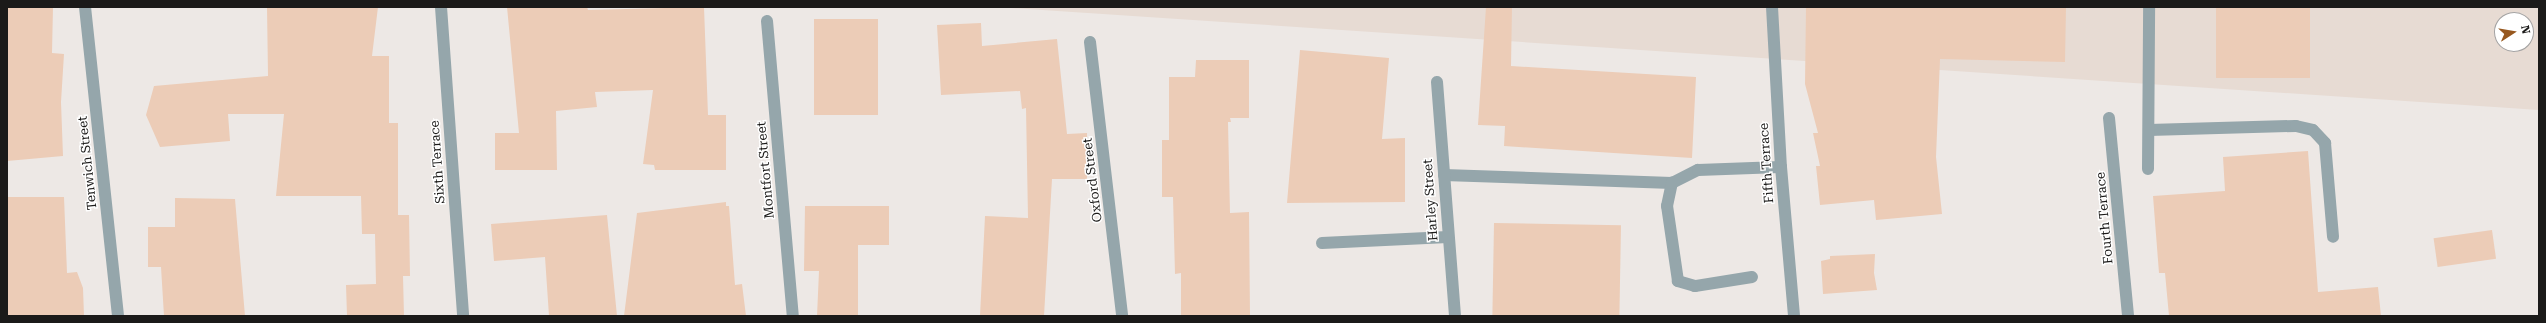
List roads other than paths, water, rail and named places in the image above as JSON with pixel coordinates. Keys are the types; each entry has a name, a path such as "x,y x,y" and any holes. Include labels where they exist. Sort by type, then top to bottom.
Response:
{"street":[{"name":"Tenwich Street","path":"85,7 118,316"},
{"name":"Sixth Terrace","path":"441,7 462,316"},
{"name":"Fifth Terrace","path":"1772,7 1781,167 1794,316"},
{"path":"2148,169 2149,7"},
{"name":"Montfort Street","path":"767,21 793,316"},
{"name":"Oxford Street","path":"1090,42 1122,316"},
{"name":"Harley Street","path":"1437,82 1455,316"},
{"name":"Fourth Terrace","path":"2109,118 2128,316"},
{"path":"2149,130 2296,126 2313,130 2325,143 2333,237"},
{"path":"1444,175 1672,183 1698,170 1781,167"},
{"path":"1672,183 1667,206 1678,281 1695,286 1752,277"},
{"path":"1322,243 1448,237"}]}
